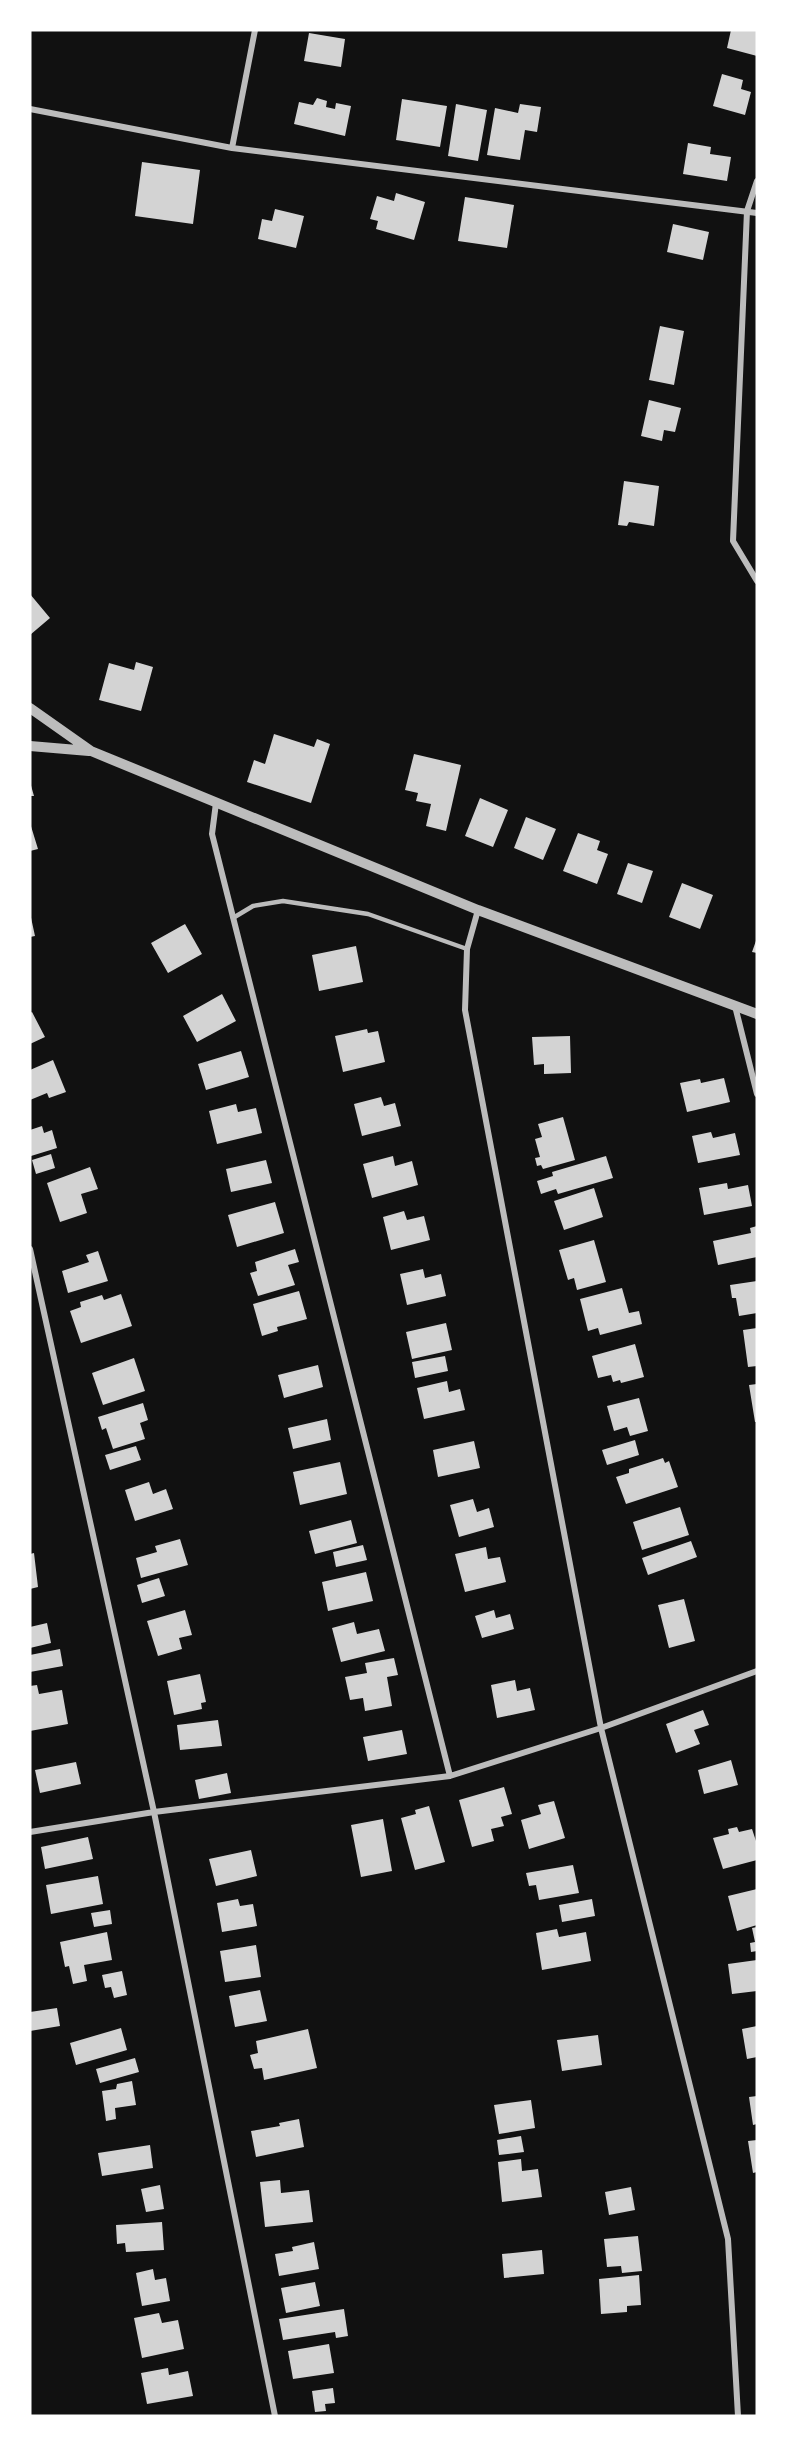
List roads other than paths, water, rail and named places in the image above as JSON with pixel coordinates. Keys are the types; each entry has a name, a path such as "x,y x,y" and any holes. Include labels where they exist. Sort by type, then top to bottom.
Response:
{"street":[{"path":"232,148 255,30"},
{"path":"30,109 232,148 757,213"},
{"path":"757,181 747,211 733,541 757,580"},
{"path":"30,708 91,751 478,910 757,1014"},
{"path":"30,746 91,751"},
{"path":"216,803 212,834 450,1776"},
{"path":"478,910 467,949 465,1010 601,1728 728,2239 738,2416"},
{"path":"735,1006 757,1094"},
{"path":"30,1249 154,1812 275,2416"},
{"path":"30,1832 154,1812 450,1776 601,1728 757,1671"}],"lane":[{"path":"233,918 253,906 283,901 368,914 467,949"}]}
